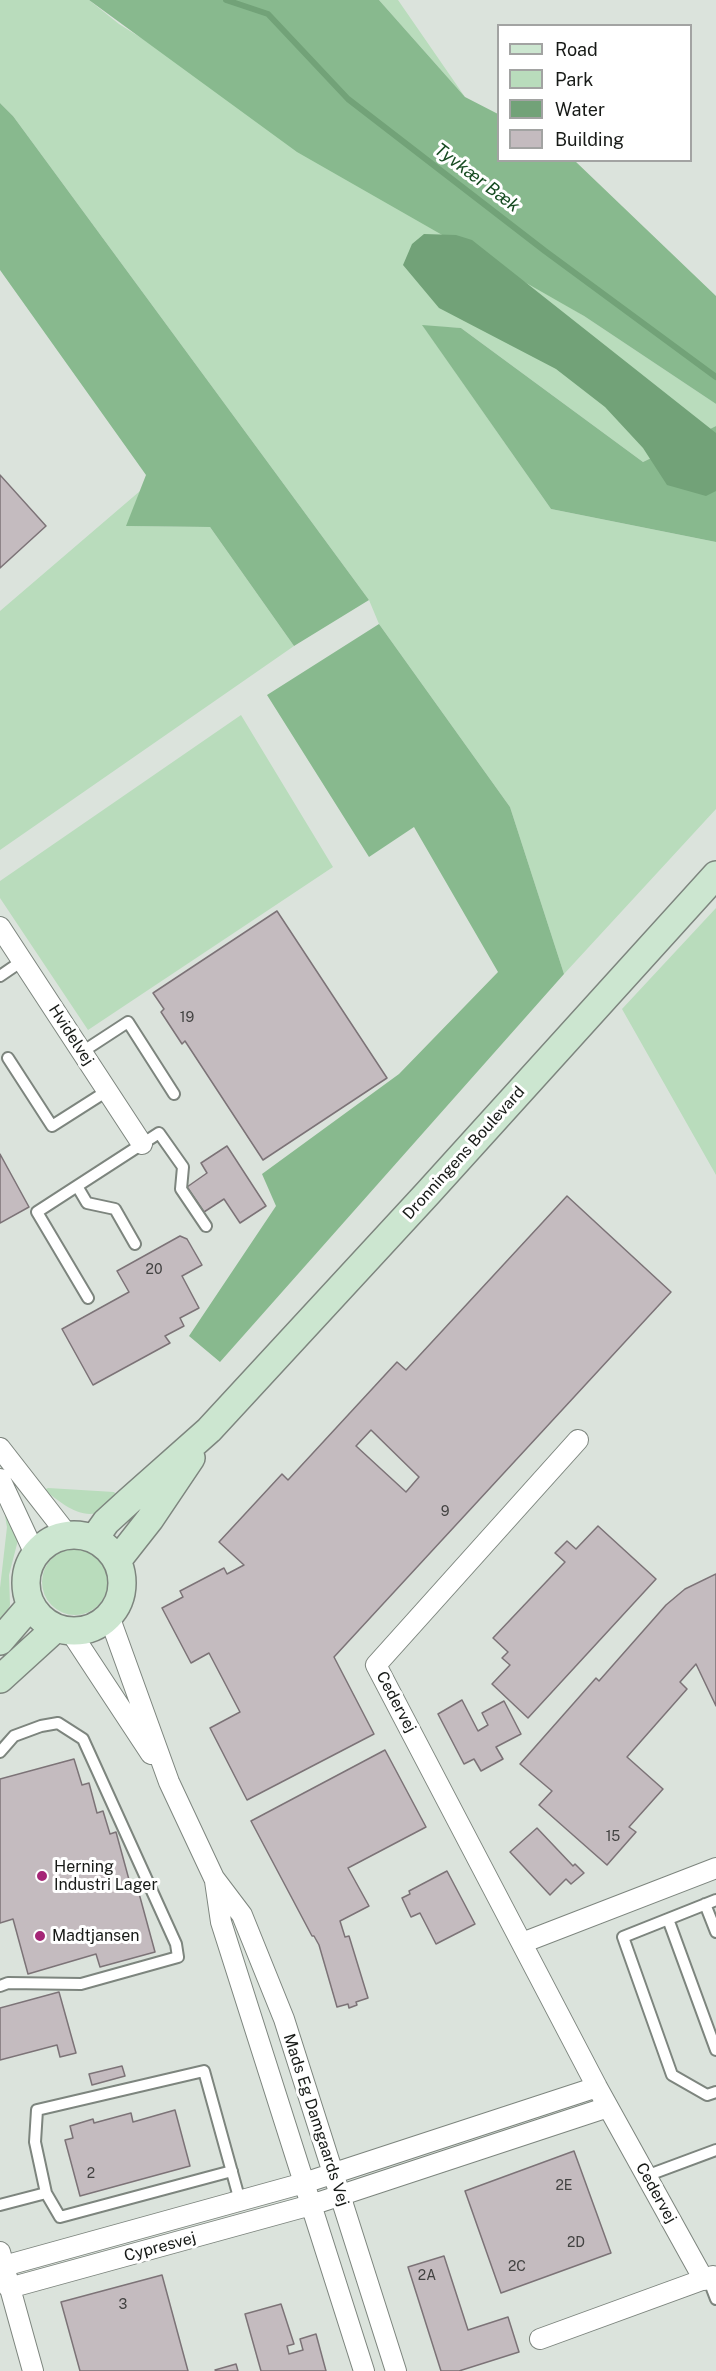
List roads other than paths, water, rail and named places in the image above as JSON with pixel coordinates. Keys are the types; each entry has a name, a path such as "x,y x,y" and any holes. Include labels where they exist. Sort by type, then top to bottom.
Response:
{"main road":[{"name":"Dronningens Boulevard","path":"94,1539 106,1522 209,1430 716,875"},
{"name":"Dronningens Boulevard","path":"117,1561 150,1519 209,1430"},
{"path":"67,1534 94,1539 108,1548 117,1561 122,1580 120,1599 109,1616 91,1628 63,1629 41,1619 31,1605 26,1588 27,1570 35,1554 49,1541 67,1534"},
{"path":"0,1641 31,1605"},
{"path":"0,1679 63,1629"}],"street":[{"name":"Hvidelvej","path":"0,927 142,1144"},
{"name":"Cedervej","path":"578,1440 376,1665 597,2087 646,2176 709,2278"},
{"path":"0,1448 67,1534"},
{"path":"0,1479 35,1554"},
{"name":"Mads Eg Damgaards Vej","path":"109,1616 169,1782 214,1878 242,1916 284,2019 396,2371"},
{"name":"Mads Eg Damgaards Vej","path":"63,1629 169,1782"},
{"path":"522,1943 716,1868"},
{"name":"Mads Eg Damgaards Vej","path":"214,1878 221,1922 364,2371"},
{"path":"304,2183 597,2087"},
{"path":"311,2205 608,2107"},
{"name":"Cypresvej","path":"33,2371 2,2259 304,2183"},
{"name":"Cypresvej","path":"9,2288 311,2205"},
{"path":"540,2339 709,2278"}],"lane":[{"path":"0,976 22,961"},
{"path":"82,1052 128,1022 174,1094"},
{"path":"8,1058 52,1126 107,1091"},
{"path":"88,1298 37,1212 159,1133 183,1167 182,1189 206,1226"},
{"path":"77,1186 87,1203 115,1209 135,1244"},
{"path":"0,1752 14,1736 41,1726 58,1723 83,1739 176,1944 178,1957 81,1984 8,1983 0,1986"},
{"path":"716,1932 711,1902 623,1937 672,2075 707,2095 716,2092"},
{"path":"668,1919 716,2050"},
{"path":"232,2171 60,2217 46,2193 35,2142 37,2110 204,2071 232,2171 240,2200"},
{"path":"646,2176 716,2151"},
{"path":"0,2205 46,2193"},
{"path":"709,2278 716,2299"}],"water":[{"path":"424,234 456,235 472,240 716,433 716,491 706,496 667,485 643,448 605,407 556,369 439,308 403,265 412,244"}],"waterway":[{"name":"Tyvkær Bæk","path":"226,0 268,14 348,99 545,251 716,377"}],"place":[{"name":"Herning Industri Lager","path":"42,1876"},
{"name":"Madtjansen","path":"40,1936"}]}
